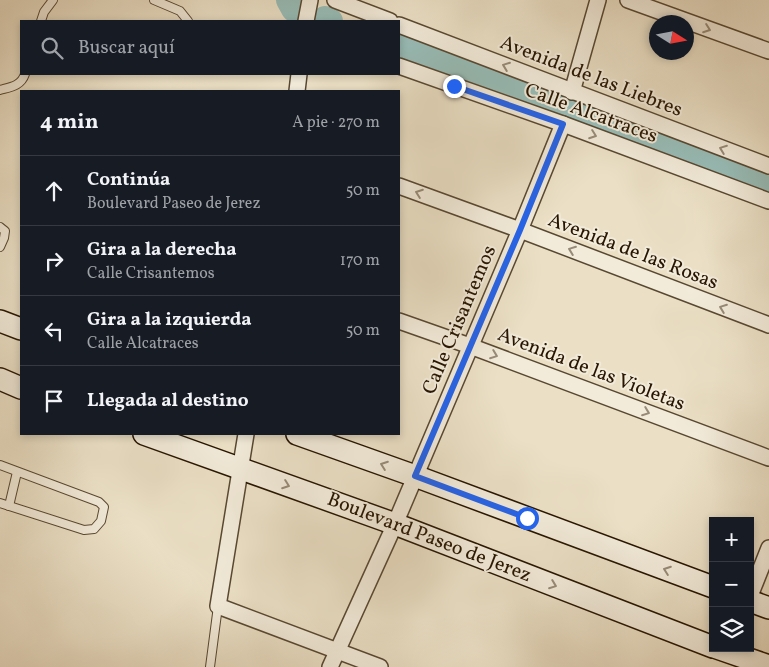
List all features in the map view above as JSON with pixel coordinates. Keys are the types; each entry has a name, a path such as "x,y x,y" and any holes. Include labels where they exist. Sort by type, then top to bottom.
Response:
{"main road":[{"path":"0,321 20,329"},
{"path":"0,379 20,388"},
{"name":"Boulevard Paseo de Jerez","path":"147,435 394,524 723,653 769,666"},
{"path":"301,435 709,586"},
{"path":"754,602 769,608"}],"street":[{"path":"306,20 310,0"},
{"path":"335,0 387,20"},
{"path":"572,92 598,0"},
{"path":"628,0 769,51"},
{"name":"Avenida de las Liebres","path":"400,25 769,166"},
{"name":"Calle Alcatraces","path":"400,66 563,124 769,201"},
{"path":"297,90 299,75"},
{"name":"Calle Crisantemos","path":"330,667 415,476 563,124"},
{"name":"Avenida de las Rosas","path":"400,186 769,325"},
{"name":"Avenida de las Violetas","path":"400,321 769,458"},
{"path":"246,435 218,606 380,667"},
{"path":"754,586 769,548"}],"lane":[{"path":"41,20 44,12 53,0"},
{"path":"154,0 180,11 187,20"},
{"path":"0,90 16,86 24,79 25,75"},
{"path":"0,227 5,231 0,247"},
{"path":"0,465 98,502 104,507 101,521 94,529 84,530 0,503"},
{"path":"9,506 17,472"},
{"path":"210,667 218,606"}],"waterway":[{"path":"289,0 294,9"},
{"path":"400,47 769,184"}],"route":[{"path":"454,86 563,124 415,476 527,518"}]}
